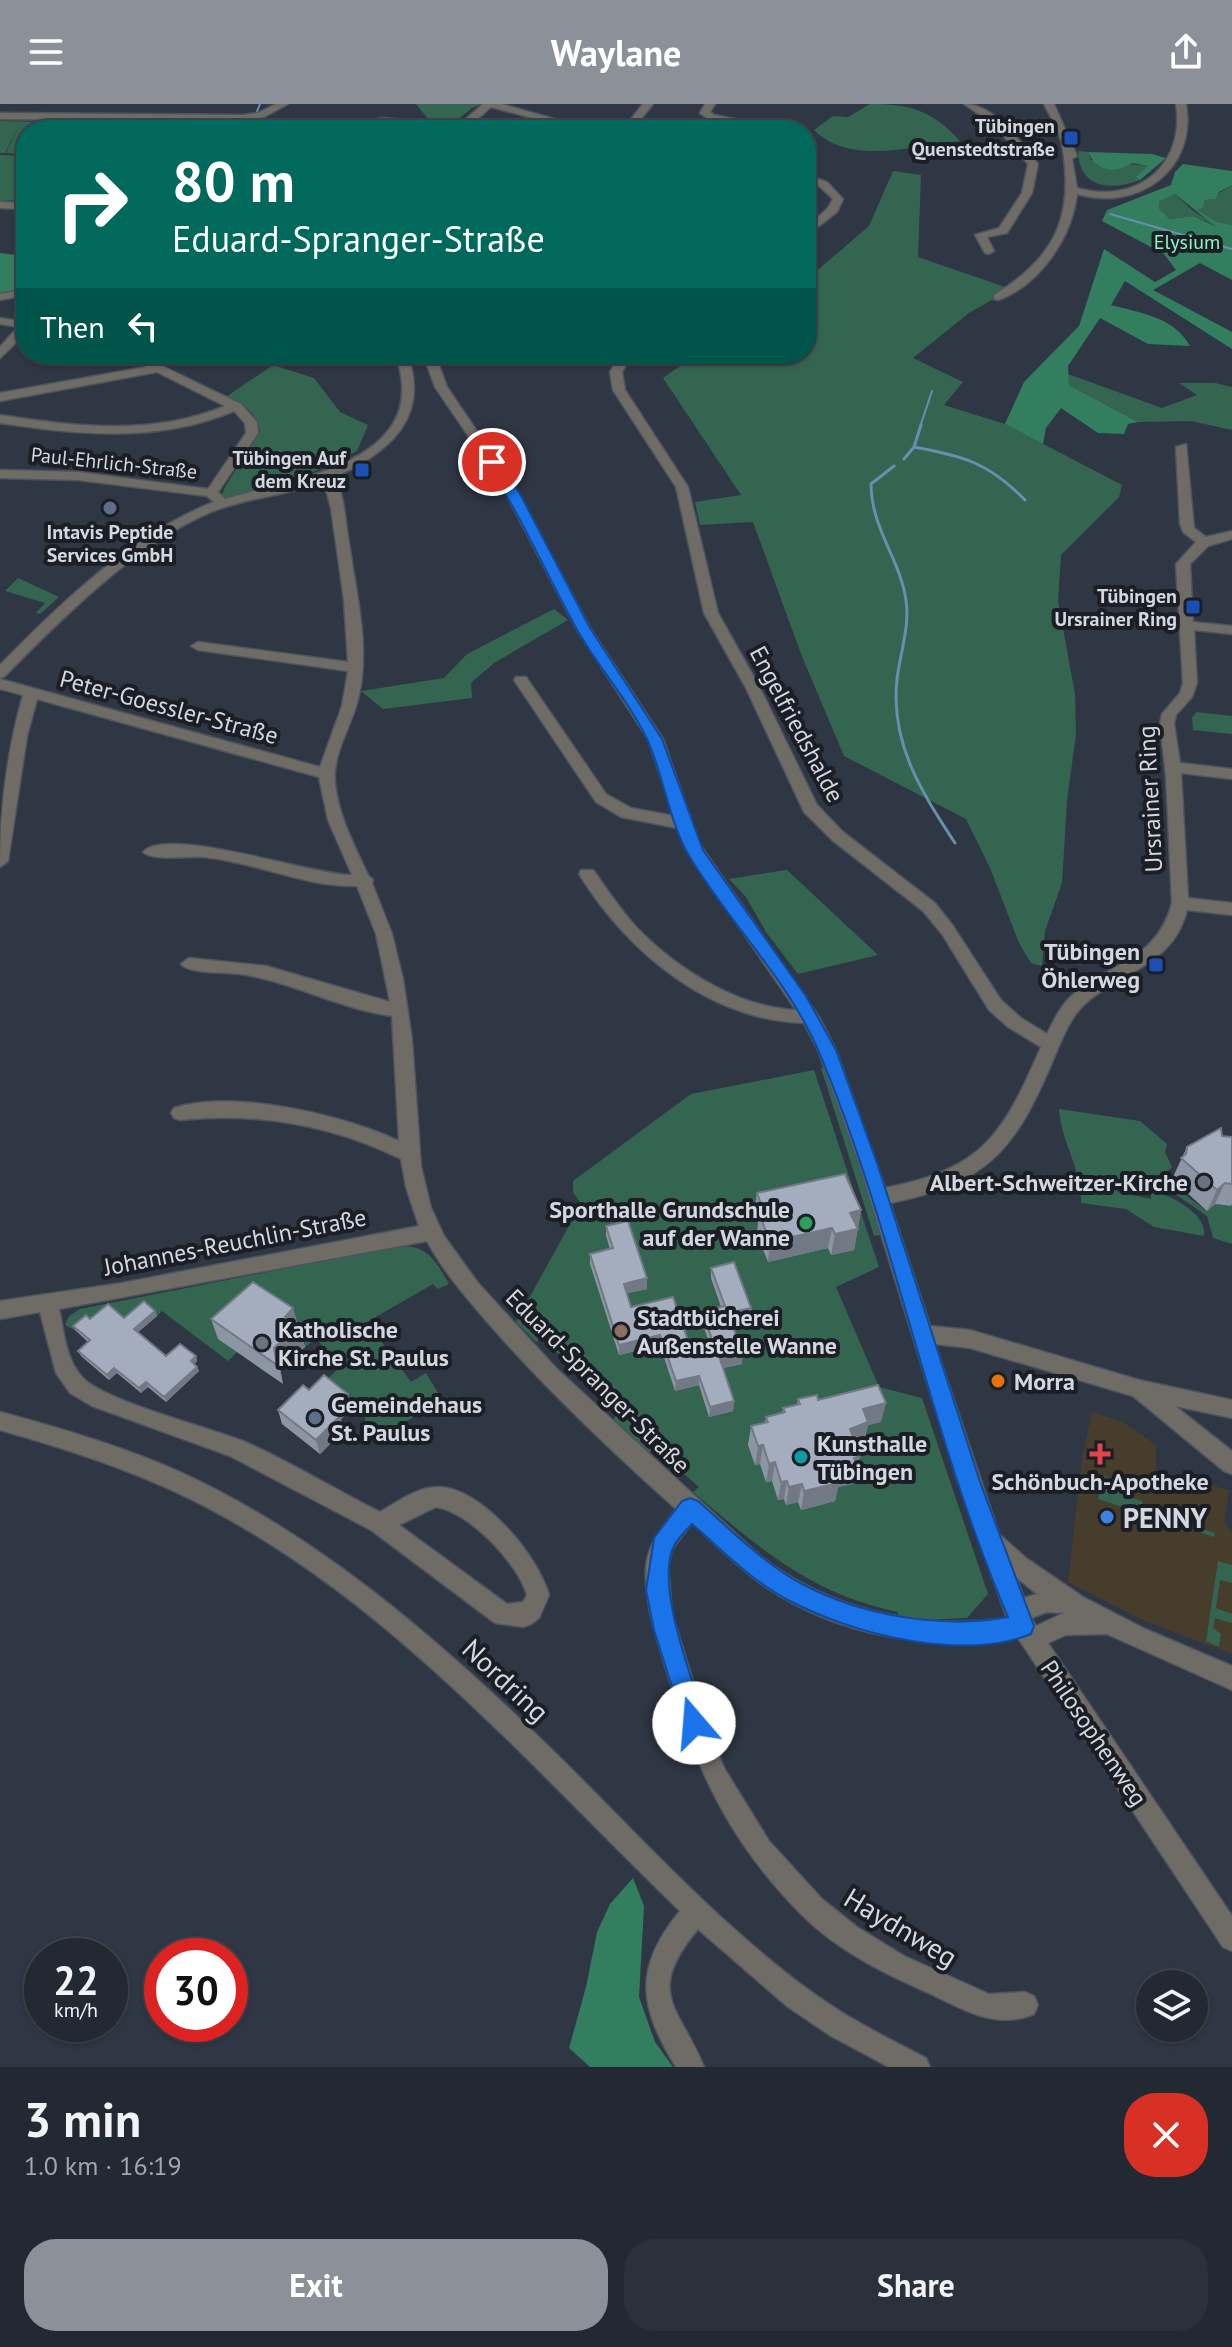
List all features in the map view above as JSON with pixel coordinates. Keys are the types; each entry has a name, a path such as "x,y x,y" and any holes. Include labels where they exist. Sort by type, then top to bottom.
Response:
{"street":[{"path":"0,116 250,118 283,104"},
{"path":"464,120 480,104"},
{"path":"468,120 491,104 543,120"},
{"path":"636,120 648,104"},
{"path":"710,104 705,113 730,120"},
{"path":"969,104 995,121 1036,159 1030,185 1003,231 980,235 989,251"},
{"path":"998,297 1028,276 1047,255 1067,221 1073,190 1049,104"},
{"path":"1073,190 1110,194 1129,192 1163,172 1182,145 1186,128 1181,104"},
{"path":"1066,156 1083,181 1110,194"},
{"path":"816,182 823,184 838,199 833,210 816,224"},
{"path":"1093,205 1110,194"},
{"path":"1067,221 1080,212"},
{"path":"0,354 16,337"},
{"path":"147,364 235,406 251,422 252,433 216,498"},
{"path":"0,673 55,618 115,568 216,498 328,476 372,450 402,418 408,404 410,391 403,364"},
{"name":"Philosophenweg","path":"433,364 441,388 507,484 583,628 655,739 682,823 705,867 810,1017 833,1063 989,1537 1023,1626 1232,1938"},
{"name":"Engelfriedshalde","path":"620,364 616,378 624,400 686,497 711,613 753,688 810,808 822,823 861,857 928,906 993,1003 1021,1027 1051,1044"},
{"path":"0,397 156,369"},
{"path":"0,419 58,427 117,430 158,427 210,416 235,406"},
{"path":"1182,447 1188,529 1204,542 1232,535"},
{"name":"Paul-Ehrlich-Straße","path":"0,474 78,476 216,498"},
{"name":"Eduard-Spranger-Straße","path":"328,476 335,493 347,572 355,633 355,667 350,702 327,774 333,809 365,880 385,938 400,1010 410,1155 418,1194 432,1232 468,1284 526,1352 690,1508 762,1571 796,1592 848,1614 887,1624 958,1634 1023,1626"},
{"name":"Ursrainer Ring","path":"1204,542 1192,550 1183,564 1190,686 1168,716 1180,903 1232,909"},
{"path":"1185,625 1232,630"},
{"path":"198,646 355,667"},
{"path":"521,680 601,798 627,813 682,823"},
{"name":"Peter-Goessler-Straße","path":"0,684 206,738 296,768 327,774"},
{"path":"0,861 19,736 31,694"},
{"path":"1172,767 1232,774"},
{"path":"151,852 197,848 322,878 365,880"},
{"path":"587,874 637,939 677,971 764,1012 794,1018 810,1017"},
{"path":"879,1197 939,1182 984,1160 1012,1130 1065,1015 1081,997 1163,943 1179,916 1180,903"},
{"path":"189,964 213,964 277,976 378,1007 400,1010"},
{"path":"180,1113 232,1108 281,1115 338,1128 410,1155"},
{"name":"Johannes-Reuchlin-Straße","path":"0,1310 432,1232"},
{"path":"48,1303 66,1373 85,1393 237,1449 379,1523 503,1615 523,1616 531,1610 538,1595 532,1577 497,1535 458,1502 436,1497 379,1523"},
{"path":"922,1334 970,1339 1139,1389 1232,1409"},
{"path":"1139,1389 1232,1464"},
{"name":"Nordring","path":"0,1421 76,1443 174,1480 243,1516 330,1572 411,1635 499,1715 697,1910 798,1998 856,2035 917,2067"},
{"name":"Haydnweg","path":"690,1508 662,1545 657,1567 661,1614 694,1723 715,1776 747,1830 783,1878 813,1908 848,1936 895,1965 988,2007 1025,2005"},
{"path":"989,1537 1034,1578 1109,1623 1232,1678"},
{"path":"1023,1626 1047,1601 1078,1605"},
{"path":"1023,1626 1109,1623"},
{"path":"691,2067 665,2024 656,1992 656,1976 662,1954 697,1910"}],"shaded area":[{"path":"1092,1412 1123,1422 1156,1445 1156,1470 1229,1490 1224,1523 1232,1531 1232,1654 1140,1619 1068,1582 1082,1460"}],"green space":[{"path":"416,104 483,104 472,108 457,120 429,120"},
{"path":"870,104 897,105 930,116 960,141 864,151 845,148 816,131 833,116 848,117"},
{"path":"0,121 16,121 16,132 5,153 0,153"},
{"path":"16,132 16,154 6,153"},
{"path":"1078,151 1088,152 1091,160 1149,166 1137,177 1140,180 1108,186 1091,180 1084,173"},
{"path":"1088,152 1152,154 1166,158 1140,180 1136,177 1148,166 1132,163 1120,169 1107,169 1096,164"},
{"path":"0,155 16,156 16,200 0,201"},
{"name":"Elysium","path":"1183,164 1232,171 1232,185 1219,192 1216,199 1205,200 1202,208 1197,210 1217,222 1232,225 1232,280 1200,263 1153,290 1232,332 1232,349 1125,281 1111,305 1166,322 1190,346 1148,344 1100,318 1068,366 1069,385 1138,422 1128,424 1124,434 1098,433 1061,408 1046,428 1043,444 1005,424 1024,382 1079,326 1104,249 1155,282 1176,270 1164,254 1102,221 1107,210 1171,185 1175,172","holes":["1175,194 1215,226 1193,216 1170,219 1159,209 1159,202"]},
{"path":"893,171 921,175 918,257 1011,289 969,313 913,358 963,382 944,405 1005,424 1122,485 1119,497 1061,555 1058,601 1075,694 1076,734 1067,801 1062,883 1045,931 1042,966 1031,963 1019,943 990,868 966,819 844,756 801,654 753,522 700,525 695,502 741,495 663,378 683,364 816,364 816,271 869,226"},
{"path":"1232,185 1232,225 1217,222 1196,210 1205,200 1216,199 1219,193"},
{"path":"1175,194 1192,210 1217,226 1193,216 1170,219 1159,209 1159,202"},
{"path":"0,253 16,255 16,292 0,294"},
{"path":"273,365 314,378 340,412 368,425 357,451 290,481 220,502 225,487 260,432 249,410 226,397"},
{"path":"1068,374 1162,408 1197,395 1179,383 1215,383 1232,387 1232,430 1191,421 1138,422 1069,385"},
{"path":"18,578 59,597 40,614 36,613 45,603 5,591"},
{"path":"554,609 568,620 494,663 471,683 472,698 383,709 361,691 444,678 467,654"},
{"path":"1196,712 1232,716 1232,734 1193,730 1192,718"},
{"path":"787,870 878,955 798,974 766,932 746,897 729,879"},
{"path":"827,1067 881,1235 874,1236 821,1068"},
{"path":"814,1070 879,1267 836,1287 879,1387 922,1398 988,1594 967,1618 898,1621 898,1612 839,1594 788,1566 740,1532 693,1492 699,1487 655,1448 649,1453 613,1420 617,1413 542,1338 536,1342 516,1322 581,1204 573,1192 573,1181 691,1094"},
{"path":"1059,1109 1140,1121 1167,1144 1165,1152 1172,1167 1160,1179 1138,1173 1137,1179 1121,1175 1117,1192 1151,1199 1151,1192 1159,1193 1177,1201 1200,1220 1204,1236 1154,1227 1126,1209 1081,1203 1078,1179 1063,1133"},
{"path":"1172,1179 1184,1194 1207,1211 1215,1204 1230,1206 1232,1196 1232,1244 1213,1238 1207,1216 1168,1189 1167,1182"},
{"path":"399,1246 417,1248 430,1256 449,1284 438,1289 433,1284 367,1322 411,1382 426,1373 441,1398 376,1442 365,1432 365,1417 349,1411 351,1408 307,1399 342,1365 316,1339 305,1347 219,1339 237,1352 228,1361 162,1311 157,1316 146,1306 126,1323 76,1331 65,1325 69,1316 80,1309"},
{"path":"1103,1476 1128,1484 1126,1496 1142,1501 1145,1510 1215,1533 1214,1537 1098,1499"},
{"path":"1218,1561 1232,1565 1232,1583 1220,1580 1216,1608 1232,1614 1232,1623 1215,1618 1213,1628 1221,1634 1219,1647 1206,1641"},
{"path":"633,1878 644,1906 639,1997 655,2042 673,2067 590,2067 569,2048 597,1932 610,1904"}],"building":[{"path":"1221,1128 1222,1136 1232,1137 1232,1184 1225,1183 1217,1190 1181,1158 1186,1154 1187,1147"},
{"path":"845,1174 861,1210 850,1213 858,1229 835,1234 832,1228 770,1242 759,1213 764,1212 757,1193"},
{"path":"628,1221 647,1278 624,1284 631,1307 673,1297 694,1358 717,1353 702,1311 725,1306 711,1268 734,1262 751,1308 728,1313 743,1354 720,1359 734,1401 710,1407 699,1376 676,1381 660,1335 619,1345 590,1254 613,1248 606,1226"},
{"path":"253,1282 293,1308 285,1317 299,1327 274,1348 277,1365 211,1319"},
{"path":"144,1301 155,1311 134,1329 166,1356 180,1344 196,1356 191,1361 197,1367 164,1397 146,1382 139,1388 114,1368 107,1375 78,1351 90,1340 73,1326 86,1315 90,1319 108,1304 124,1318"},
{"path":"324,1375 348,1394 332,1410 340,1416 316,1440 278,1410 303,1385 309,1390"},
{"name":"Kunsthalle Tübingen","path":"878,1385 886,1403 863,1409 868,1422 850,1429 860,1456 854,1458 857,1465 835,1470 839,1483 804,1491 802,1484 789,1487 787,1481 781,1482 775,1462 769,1464 763,1445 758,1446 751,1426 768,1422 766,1417 785,1412 783,1408 800,1404 798,1399 817,1395 818,1400"}],"waterway":[{"path":"256,114 260,104"},
{"path":"1110,214 1232,249"},
{"path":"920,427 932,391"},
{"path":"914,447 921,425"},
{"path":"904,459 914,447"},
{"path":"914,447 975,463 1000,477 1025,500"},
{"path":"894,466 871,484 880,529 898,571 906,600 906,630 897,679 898,724 903,745 920,785 955,843"}],"place":[{"name":"Tübingen Quenstedtstraße","path":"1071,138"},
{"name":"Tübingen Auf dem Kreuz","path":"362,470"},
{"name":"Intavis Peptide Services GmbH","path":"110,508"},
{"name":"Tübingen Ursrainer Ring","path":"1193,607"},
{"name":"Tübingen Öhlerweg","path":"1156,965"},
{"name":"Albert-Schweitzer-Kirche","path":"1204,1182"},
{"name":"Sporthalle Grundschule auf der Wanne","path":"806,1223"},
{"name":"Stadtbücherei Außenstelle Wanne","path":"621,1331"},
{"name":"Katholische Kirche St. Paulus","path":"262,1343"},
{"name":"Morra","path":"998,1381"},
{"name":"Gemeindehaus St. Paulus","path":"315,1418"},
{"name":"Schönbuch-Apotheke","path":"1100,1454"},
{"name":"Kunsthalle Tübingen","path":"801,1457"},
{"name":"PENNY","path":"1107,1517"}],"route":[{"path":"492,462 513,494 583,628 655,739 682,823 695,852 820,1034 851,1110 969,1482 1003,1581 1023,1626 958,1634 925,1631 848,1614 796,1592 762,1571 690,1508 662,1545 657,1567 661,1614 694,1723"}]}
